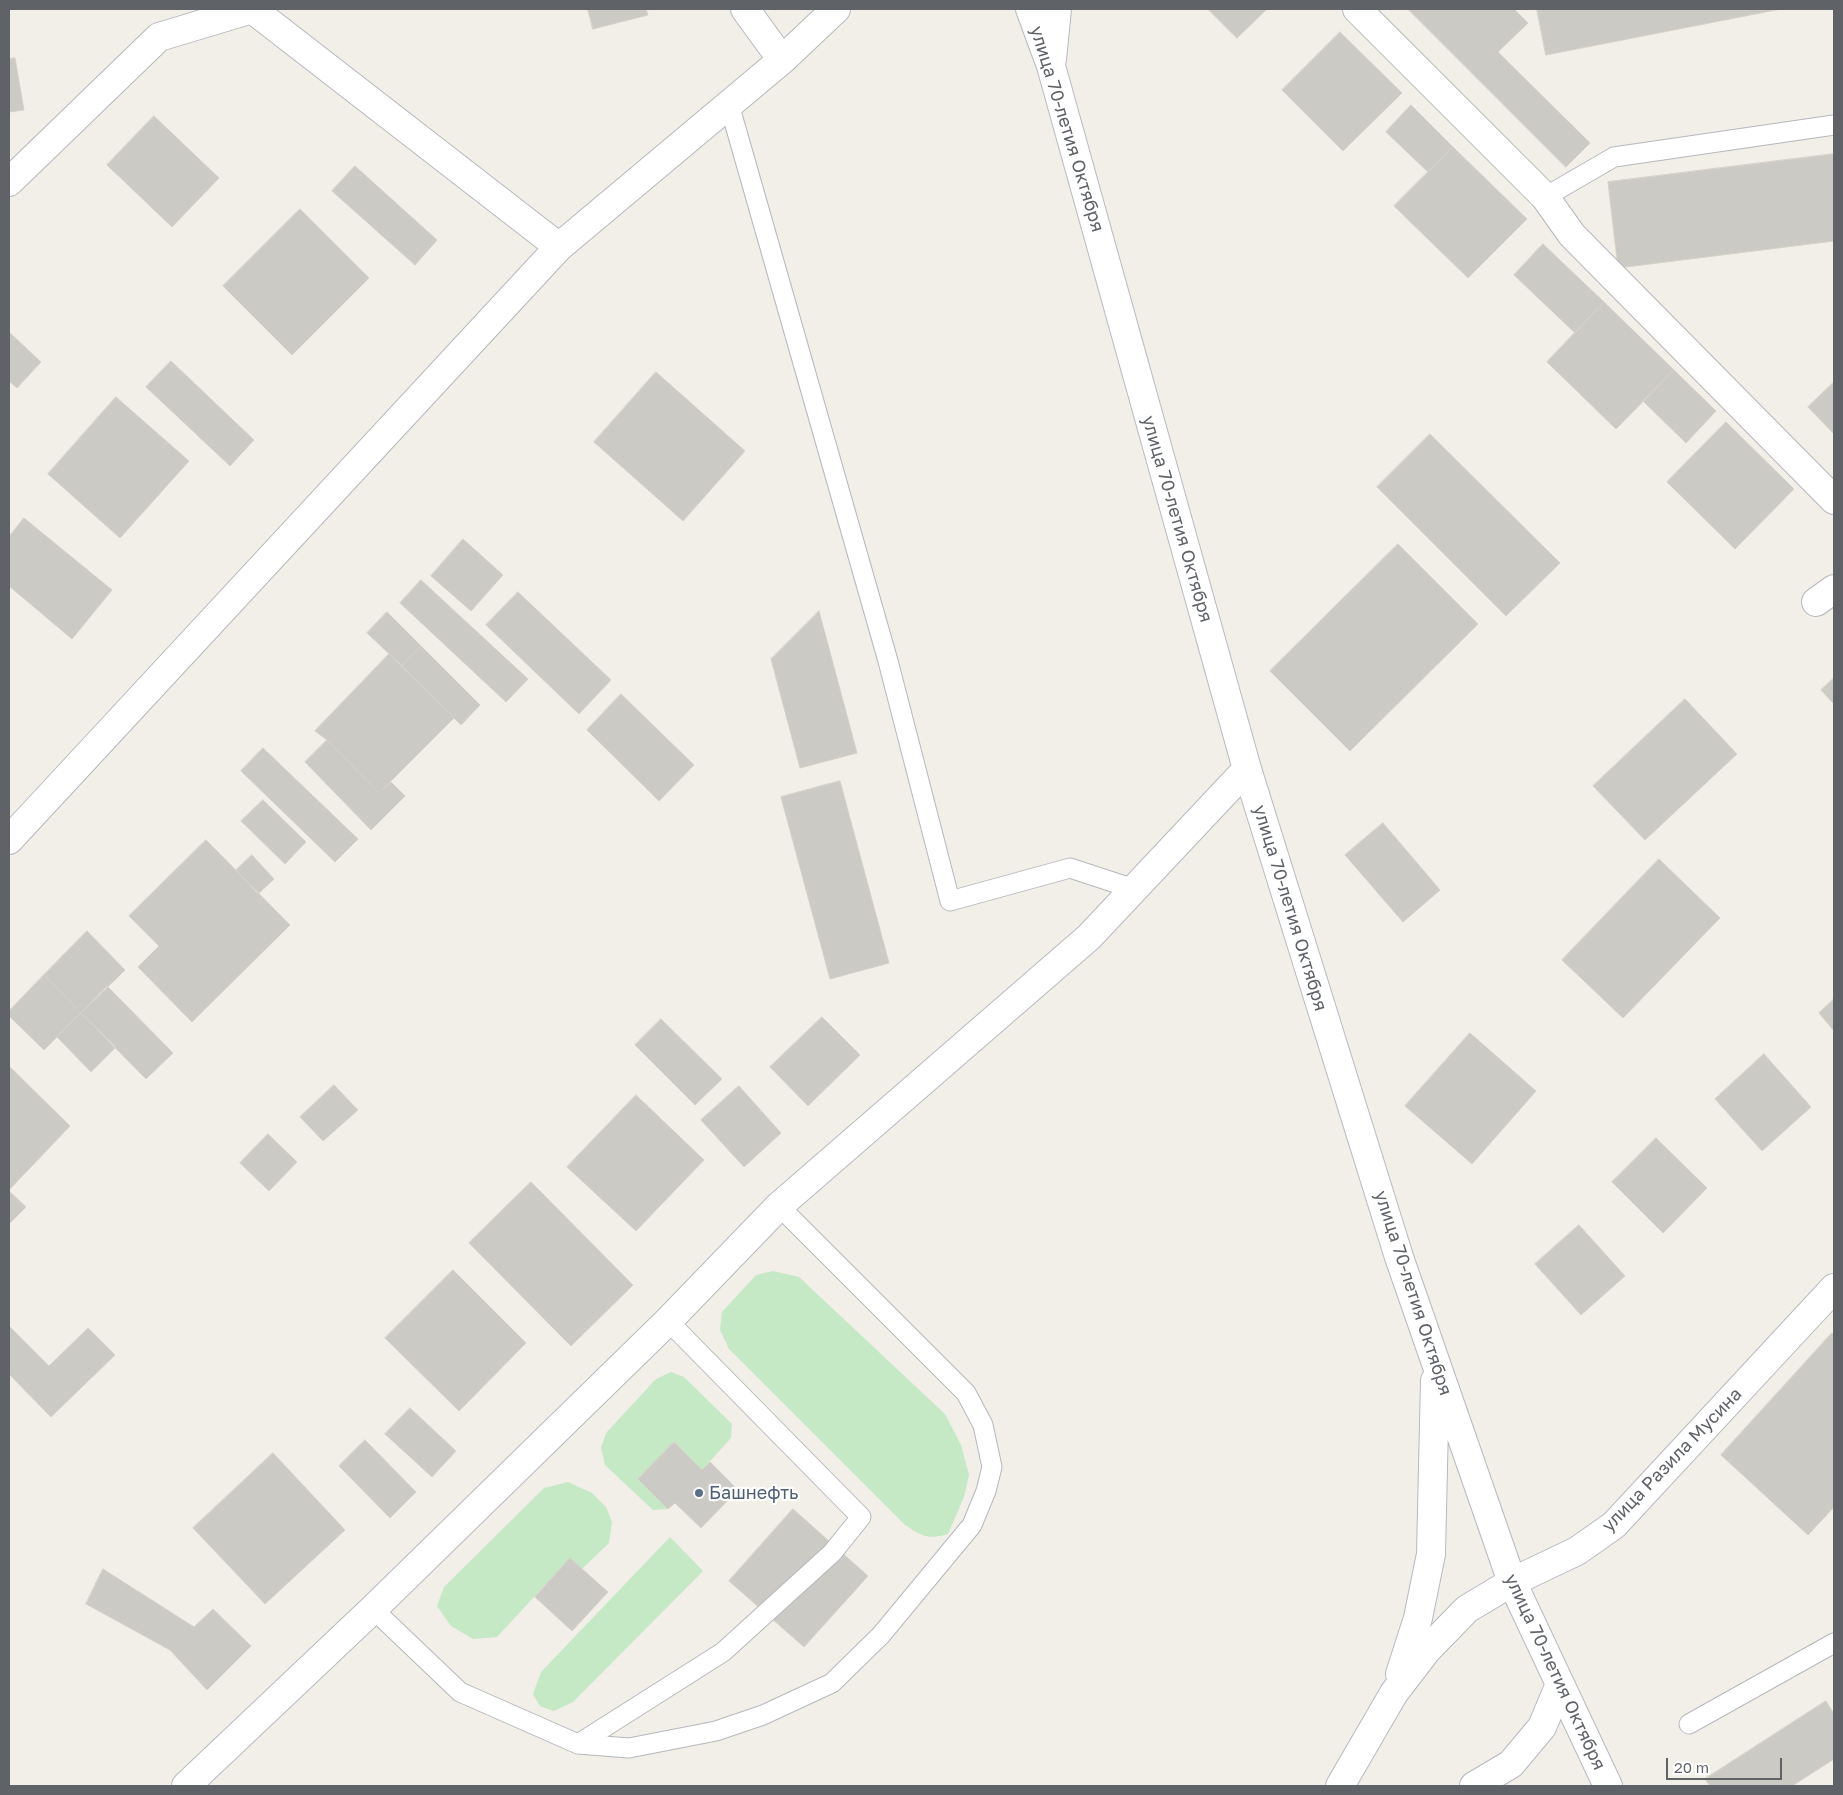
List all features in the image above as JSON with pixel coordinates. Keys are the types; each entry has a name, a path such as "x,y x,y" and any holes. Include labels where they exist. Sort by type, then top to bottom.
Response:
{"street":[{"path":"9,182 159,37 252,9 559,246"},
{"path":"745,9 782,60"},
{"path":"9,840 559,246 782,60 836,9"},
{"name":"улица 70-летия Октября","path":"1030,9 1051,66 1247,769 1399,1257 1512,1582 1608,1786"},
{"path":"1051,66 1057,9"},
{"path":"1357,9 1545,197 1572,235 1834,500"},
{"path":"186,1786 373,1609 668,1320 779,1206 1090,937 1247,769"},
{"name":"улица Разила Мусина","path":"1340,1786 1394,1693 1427,1650 1467,1609 1512,1582 1577,1551 1614,1525 1834,1288"},
{"path":"1394,1693 1418,1618 1431,1554 1436,1362"},
{"path":"1474,1786 1511,1764 1542,1727 1560,1684"}],"lane":[{"path":"729,104 888,661 950,901 1070,868 1134,889"},
{"path":"1545,197 1614,157 1834,125"},
{"path":"373,1609 460,1692 578,1744 629,1748 716,1731 763,1715 832,1683 881,1636 972,1525 986,1491 992,1467 983,1425 966,1393 779,1206"},
{"path":"578,1744 723,1652 832,1553 861,1516 668,1320"},
{"path":"1689,1724 1834,1643"}],"green space":[{"path":"773,1271 799,1277 945,1414 961,1445 969,1475 964,1497 948,1534 935,1537 925,1536 904,1524 729,1349 720,1330 722,1312 756,1275"},
{"path":"671,1372 684,1377 732,1424 731,1438 702,1470 674,1442 638,1478 668,1509 653,1510 605,1465 601,1448 606,1433 656,1379"},
{"path":"568,1482 592,1493 606,1507 612,1522 609,1543 582,1569 570,1558 497,1637 473,1639 451,1626 437,1606 444,1587 544,1488"},
{"path":"670,1537 703,1571 573,1702 554,1711 540,1706 533,1694 541,1672"}],"building":[{"path":"588,9 646,9 648,15 593,29"},
{"path":"1208,9 1267,9 1237,38"},
{"path":"1408,9 1514,9 1528,23 1498,52 1590,143 1566,167"},
{"path":"1537,9 1781,9 1546,55"},
{"path":"1340,32 1402,93 1343,151 1282,90"},
{"path":"15,58 24,110 9,112 9,59"},
{"path":"1411,105 1453,147 1428,172 1386,132"},
{"path":"154,116 219,178 172,227 107,165"},
{"path":"1453,147 1527,219 1468,278 1394,206"},
{"path":"1834,154 1834,241 1618,268 1608,182"},
{"path":"355,166 437,240 415,265 332,191"},
{"path":"300,209 369,278 292,355 223,286"},
{"path":"1543,244 1604,302 1575,333 1514,275"},
{"path":"1604,302 1674,370 1616,429 1547,362"},
{"path":"9,332 41,362 17,388 9,381"},
{"path":"171,361 254,440 230,466 146,387"},
{"path":"1674,370 1716,411 1686,443 1643,401"},
{"path":"656,372 745,451 683,521 594,442"},
{"path":"1834,382 1834,434 1808,407"},
{"path":"116,397 189,461 120,538 48,474"},
{"path":"1726,422 1794,489 1735,549 1667,482"},
{"path":"1430,434 1560,563 1506,616 1377,487"},
{"path":"24,518 112,590 72,639 9,586 9,537"},
{"path":"463,539 503,575 471,611 431,576"},
{"path":"1398,544 1478,624 1350,751 1270,671"},
{"path":"421,580 528,679 506,702 400,603"},
{"path":"518,592 611,680 579,714 486,625"},
{"path":"819,611 857,753 800,768 771,659"},
{"path":"387,612 421,646 402,666 367,633"},
{"path":"421,646 480,705 461,725 402,666"},
{"path":"389,654 454,718 379,793 327,740 315,731"},
{"path":"1834,678 1834,704 1821,690"},
{"path":"621,694 694,765 659,801 587,730"},
{"path":"1685,699 1737,754 1645,840 1593,786"},
{"path":"327,740 379,793 391,782 405,796 371,830 305,762"},
{"path":"263,748 358,839 335,862 241,771"},
{"path":"840,781 889,963 830,979 781,797"},
{"path":"263,800 306,842 285,864 241,821"},
{"path":"1383,823 1440,890 1403,922 1345,855"},
{"path":"206,840 290,925 192,1022 138,967 159,946 129,916"},
{"path":"252,855 274,879 258,894 236,870"},
{"path":"1659,859 1720,918 1623,1018 1562,960"},
{"path":"87,931 125,970 81,1013 44,975"},
{"path":"44,975 81,1013 44,1050 9,1016 9,1011"},
{"path":"107,986 173,1053 146,1079 81,1013"},
{"path":"1834,999 1834,1031 1819,1013"},
{"path":"81,1013 116,1047 91,1072 57,1037"},
{"path":"822,1017 860,1055 808,1106 770,1067"},
{"path":"661,1019 722,1079 695,1105 635,1045"},
{"path":"1470,1033 1536,1091 1472,1164 1405,1106"},
{"path":"1764,1054 1811,1107 1762,1151 1715,1099"},
{"path":"9,1066 70,1126 9,1190"},
{"path":"334,1085 358,1110 323,1141 300,1117"},
{"path":"739,1086 781,1133 744,1167 701,1120"},
{"path":"636,1095 704,1160 636,1231 567,1167"},
{"path":"268,1134 297,1162 269,1191 240,1163"},
{"path":"1656,1138 1707,1188 1663,1233 1612,1182"},
{"path":"531,1182 633,1285 571,1346 469,1243"},
{"path":"9,1191 26,1207 9,1224"},
{"path":"1579,1225 1625,1276 1581,1315 1535,1264"},
{"path":"453,1270 526,1343 459,1411 385,1338"},
{"path":"9,1326 49,1366 88,1328 115,1355 51,1417 9,1374"},
{"path":"1832,1333 1834,1335 1834,1507 1808,1535 1721,1455"},
{"path":"410,1408 456,1451 432,1477 385,1434"},
{"path":"365,1440 416,1492 390,1518 339,1466"},
{"path":"674,1442 702,1470 710,1462 738,1490 701,1528 675,1503 668,1509 638,1479"},
{"path":"273,1453 345,1530 265,1604 193,1528"},
{"path":"793,1509 868,1576 804,1647 729,1581"},
{"path":"570,1558 608,1592 572,1631 535,1597"},
{"path":"103,1569 194,1627 213,1609 251,1646 207,1690 170,1650 86,1604"},
{"path":"1826,1701 1834,1714 1834,1759 1792,1786 1710,1786 1705,1779"}],"place":[{"name":"Башнефть","path":"699,1493"}]}
